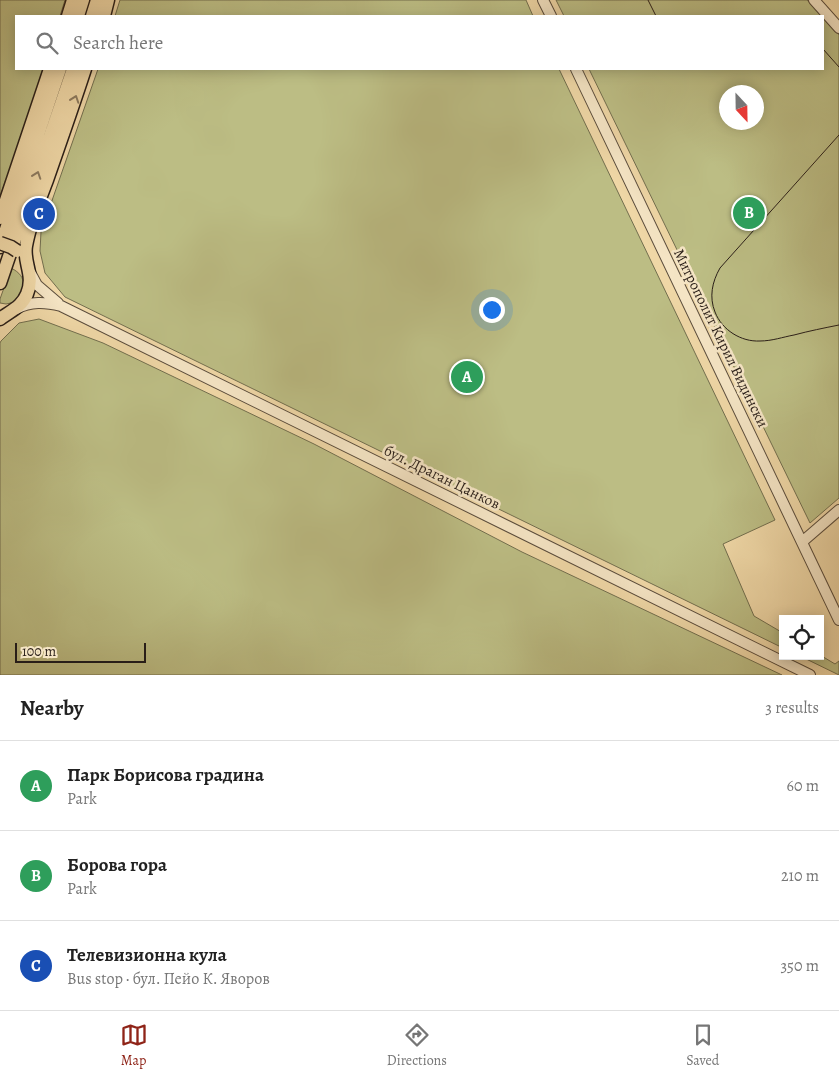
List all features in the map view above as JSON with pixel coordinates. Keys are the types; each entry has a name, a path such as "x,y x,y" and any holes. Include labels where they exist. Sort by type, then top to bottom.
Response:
{"main road":[{"path":"68,15 73,0"},
{"path":"78,15 83,0"},
{"path":"92,15 97,0"},
{"path":"104,15 108,0"},
{"path":"0,218 50,70"},
{"path":"29,268 17,251 11,247 0,245 60,70"},
{"path":"0,283 73,70"},
{"path":"6,314 24,301 28,293 30,283 25,251 26,246 32,223 85,70"}],"street":[{"path":"543,0 550,15"},
{"path":"814,0 839,28"},
{"name":"Митрополит Кирил Видински","path":"576,70 839,620"},
{"name":"бул. Драган Цанков","path":"29,268 37,285 61,306"},
{"name":"бул. Драган Цанков","path":"6,314 30,303 50,303 61,306 810,675"},
{"path":"802,542 839,510"}],"green space":[{"path":"0,0 65,0 60,15 15,15 15,70 43,70 23,134 0,196"},
{"path":"120,0 526,0 533,15 115,15"},
{"path":"556,0 807,0 821,15 564,15"},
{"path":"824,18 839,35 839,498 810,523 589,70 824,70"},
{"path":"98,70 559,70 775,520 723,544 754,616 779,631 779,646 65,297 45,273 40,251 41,232"},
{"path":"11,268 23,279 21,292 15,302 0,303 0,299"},
{"path":"39,319 103,343 314,444 522,552 782,675 0,675 0,343 19,323"},
{"path":"824,657 835,664 839,661 839,675 808,660 824,660"}],"tram line":[{"path":"648,0 656,15"},
{"path":"824,50 839,67"},
{"path":"839,135 720,268 713,284 712,295 715,312 722,324 733,334 753,341 769,340 839,325"}],"place":[{"name":"Борова гора","path":"749,213"},
{"name":"Телевизионна кула","path":"39,214"},
{"name":"Парк Борисова градина","path":"467,377"}]}
